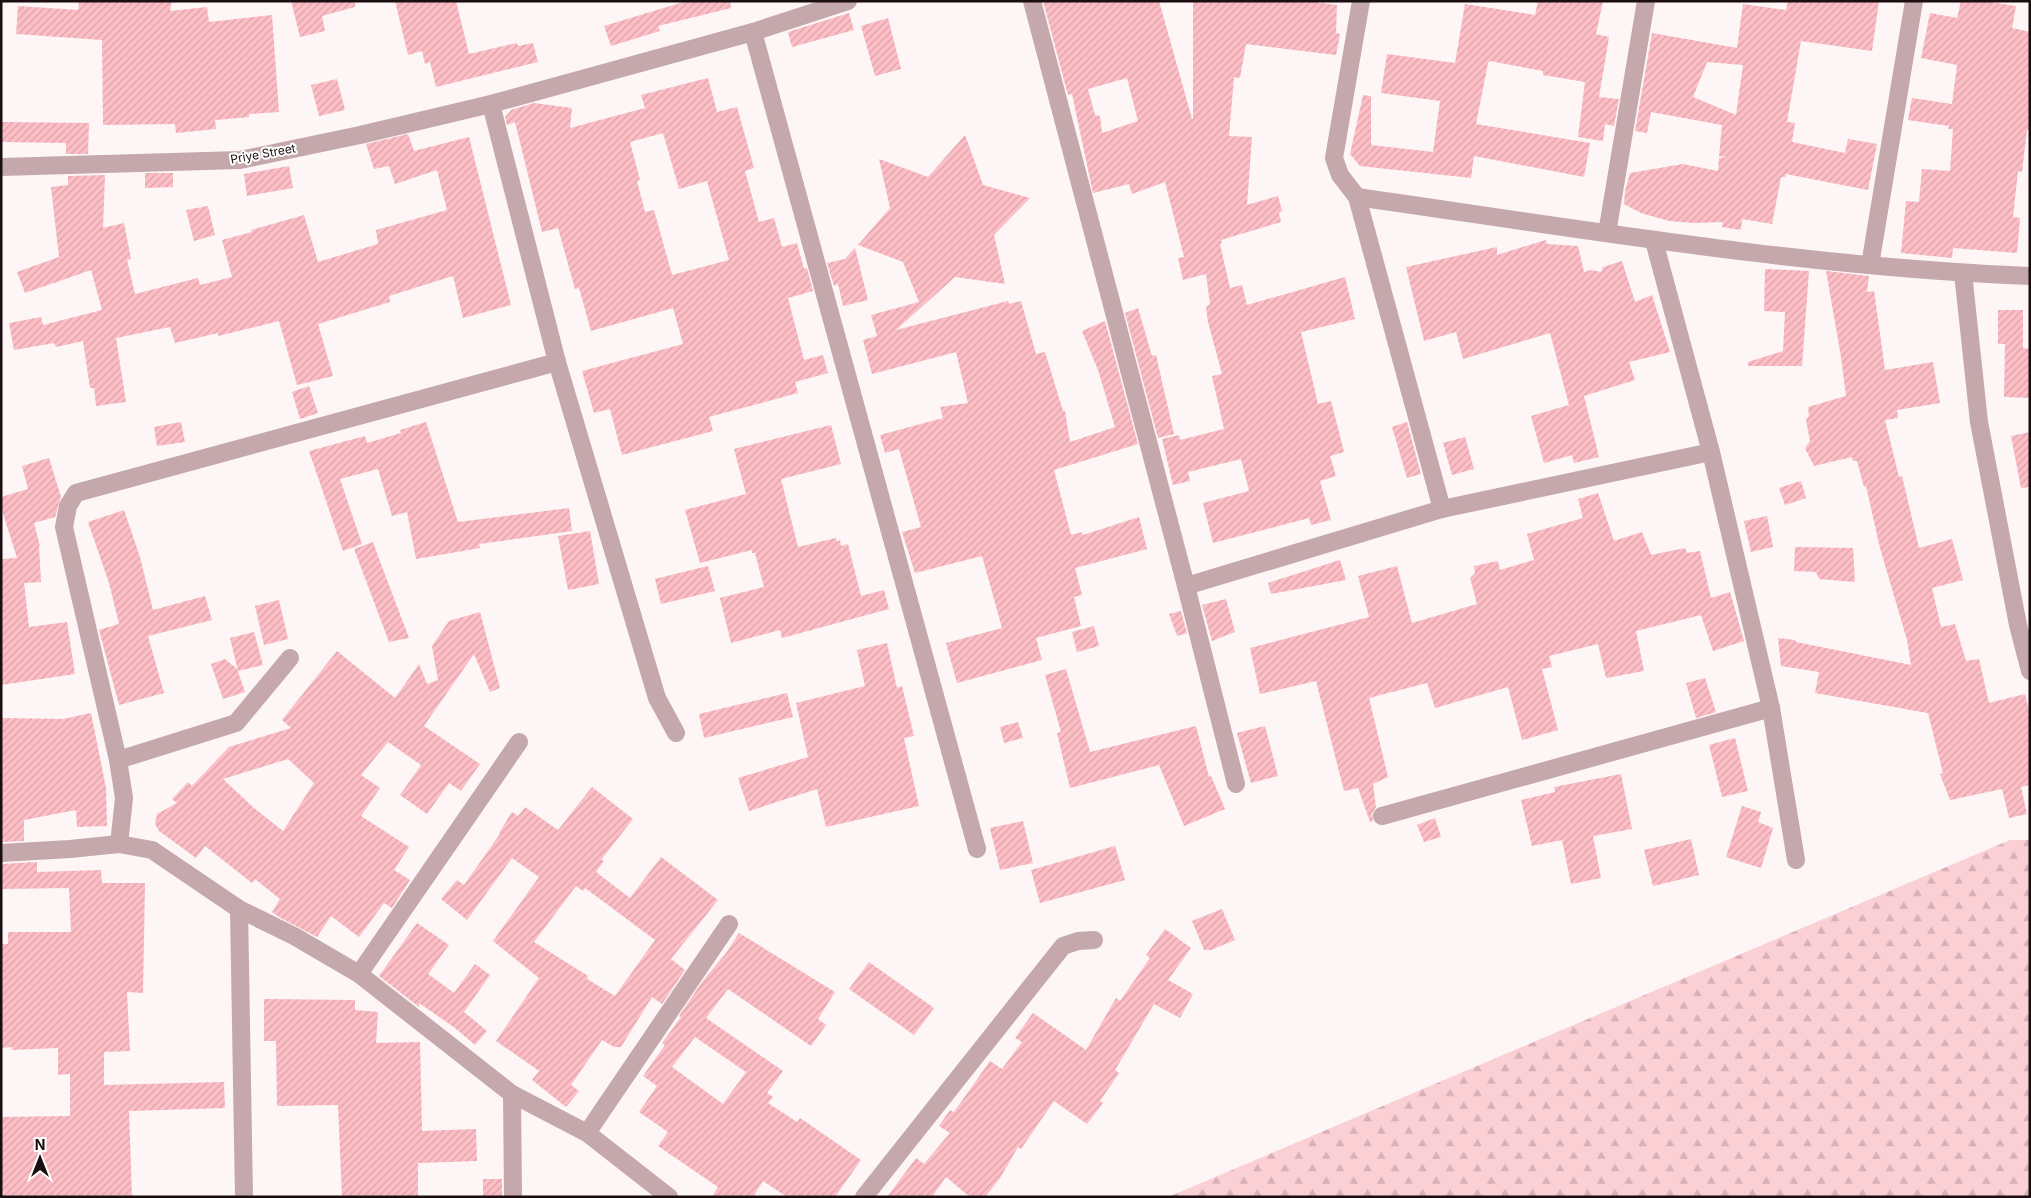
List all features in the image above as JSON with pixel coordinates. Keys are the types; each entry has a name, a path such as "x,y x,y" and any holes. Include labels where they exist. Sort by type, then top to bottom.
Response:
{"street":[{"name":"Priye Street","path":"1,167 240,160 360,135 491,104 753,32 848,1"},
{"path":"1032,1 1186,586 1236,784"},
{"path":"1361,1 1334,158 1340,175 1357,198 1442,509"},
{"path":"1607,233 1646,1"},
{"path":"1870,265 1914,1"},
{"path":"753,32 977,849"},
{"path":"491,104 557,362 657,698 676,733"},
{"path":"1357,198 1654,241 1870,265 1963,273 2030,276"},
{"path":"1654,241 1711,452 1771,708 1796,860"},
{"path":"1963,273 1979,422 2018,625 2030,671"},
{"path":"120,844 124,798 118,760 64,526 68,506 76,493 557,362"},
{"path":"1186,586 1442,509 1711,452"},
{"path":"118,760 236,723 290,658"},
{"path":"1382,816 1771,708"},
{"path":"359,974 519,742"},
{"path":"1,853 120,844 152,850 239,909 294,936 359,974 512,1094 587,1133 669,1197"},
{"path":"239,909 244,1197"},
{"path":"587,1133 729,924"},
{"path":"864,1197 1064,946 1078,941 1094,940"},
{"path":"512,1094 513,1197"}],"green space":[{"path":"2010,840 2030,840 2030,1197 1168,1197"}],"building":[{"path":"79,1 172,1 170,11 207,7 209,22 272,15 279,112 249,114 249,117 215,120 216,129 176,133 175,124 103,125 102,40 16,34 18,6 78,10"},
{"path":"291,1 355,1 355,7 322,16 325,31 300,37"},
{"path":"395,1 456,1 469,54 517,43 518,46 533,43 538,62 436,87 430,62 425,64 422,51 408,55"},
{"path":"687,1 730,1 731,8 658,26 660,31 611,46 604,26"},
{"path":"1043,1 1159,1 1192,119 1193,1 1307,1 1337,5 1336,33 1340,34 1336,55 1246,44 1240,78 1234,77 1229,136 1252,137 1247,205 1278,196 1282,210 1279,213 1281,222 1221,240 1222,243 1220,244 1230,288 1242,285 1247,305 1345,277 1355,319 1301,332 1318,404 1331,401 1344,452 1330,456 1336,476 1320,481 1331,520 1311,525 1309,518 1213,543 1203,503 1249,491 1241,459 1188,472 1190,481 1173,485 1162,439 1179,435 1180,440 1224,429 1212,376 1222,374 1208,322 1206,307 1210,304 1206,274 1183,280 1178,258 1184,257 1165,182 1132,194 1129,184 1093,193 1072,94 1068,95","holes":["1127,78 1138,121 1102,133 1100,116 1095,115 1088,89"]},
{"path":"1538,1 1603,1 1596,34 1609,37 1599,97 1619,99 1614,126 1605,124 1603,141 1578,137 1585,82 1543,75 1543,71 1490,61 1488,63 1476,124 1590,143 1584,177 1474,156 1471,178 1360,166 1350,154 1363,95 1371,96 1371,145 1433,152 1440,101 1381,93 1387,54 1455,63 1465,4 1535,15"},
{"path":"1788,1 1879,1 1872,51 1801,41 1787,122 1795,123 1792,142 1845,153 1848,139 1877,144 1868,190 1786,174 1785,177 1781,177 1772,224 1742,219 1741,230 1722,227 1723,222 1694,223 1669,221 1641,213 1624,204 1630,173 1683,164 1718,171 1719,158 1728,157 1719,156 1722,125 1651,112 1647,133 1635,131 1652,33 1737,48 1743,4 1786,10","holes":["1707,62 1743,65 1736,115 1693,97"]},
{"path":"1961,1 1984,1 2016,6 2012,28 2030,32 2030,130 2027,130 2022,172 2018,171 2013,217 2020,218 2017,253 1953,248 1952,258 1901,253 1906,201 1919,202 1922,169 1950,171 1953,129 1948,129 1949,126 1908,120 1912,98 1952,104 1957,65 1921,58 1930,13 1957,18"},
{"path":"849,13 854,30 792,47 788,32"},
{"path":"888,18 901,69 875,76 861,26"},
{"path":"708,78 717,112 737,107 754,168 745,171 759,222 774,218 782,247 797,243 804,269 807,268 813,291 788,298 804,360 823,355 828,373 795,382 798,393 709,417 713,431 622,455 610,409 594,413 582,371 683,344 673,308 591,331 579,288 575,289 558,228 542,232 515,122 507,125 505,117 511,110 534,103 572,108 570,128 645,108 641,95","holes":["663,133 679,189 707,181 729,260 672,275 654,210 645,212 637,181 640,180 630,142"]},
{"path":"337,79 345,110 319,116 311,85"},
{"path":"1,122 89,123 88,154 66,154 66,143 1,142"},
{"path":"408,134 414,151 469,137 511,305 463,318 453,276 389,296 390,302 318,324 333,376 297,385 279,321 218,336 218,333 175,343 170,327 116,338 126,402 96,406 94,388 90,388 83,341 56,347 54,343 14,350 9,323 41,317 43,325 102,310 91,270 25,293 17,272 59,257 51,187 68,185 68,176 105,175 103,228 124,223 131,259 127,260 135,294 198,278 200,285 232,277 222,240 304,215 318,262 378,244 376,230 447,210 437,170 395,184 389,166 374,169 366,144"},
{"path":"965,135 983,185 1030,198 994,235 1005,284 955,277 896,330 1008,301 1009,304 1021,301 1036,354 1045,352 1063,411 1065,411 1070,442 1115,427 1098,370 1082,331 1105,321 1138,444 1054,470 1071,535 1082,532 1083,535 1139,517 1147,549 1075,568 1082,595 1074,597 1081,626 1036,638 1042,660 957,683 946,643 1002,628 982,556 915,573 902,532 921,527 899,449 885,453 880,435 943,418 940,407 968,403 956,352 872,374 863,340 877,336 871,315 919,302 903,262 858,245 890,208 879,159 928,177"},
{"path":"289,166 293,188 247,196 244,174"},
{"path":"145,173 173,173 173,187 145,188"},
{"path":"208,206 215,235 194,241 186,210"},
{"path":"1546,240 1547,244 1578,246 1584,272 1591,270 1601,272 1603,267 1622,261 1635,302 1652,295 1670,352 1629,362 1635,380 1584,396 1599,457 1574,463 1572,455 1544,463 1531,416 1569,405 1550,333 1463,359 1456,332 1424,341 1406,267 1497,247 1497,255"},
{"path":"855,248 868,300 843,306 838,284 834,286 827,263 845,259"},
{"path":"1765,269 1809,271 1802,366 1748,366 1748,362 1783,351 1785,312 1764,311"},
{"path":"1826,271 1869,276 1867,292 1874,291 1885,370 1933,362 1940,403 1897,410 1898,418 1885,420 1899,477 1902,476 1919,548 1952,539 1963,580 1932,588 1941,627 1955,624 1966,661 1979,659 1989,703 2025,694 2030,714 2030,785 2021,787 2027,814 2009,818 2002,789 1950,800 1940,774 1943,773 1928,713 1815,693 1819,672 1781,666 1778,638 1911,665 1907,640 1880,548 1866,486 1864,487 1857,461 1853,461 1852,457 1814,466 1805,448 1810,441 1806,420 1809,416 1808,407 1846,396"},
{"path":"1138,308 1152,356 1156,355 1174,434 1158,438 1125,313"},
{"path":"1998,310 2023,310 2023,348 2030,349 2030,398 2004,397 2005,344 1998,344"},
{"path":"309,386 318,413 300,419 292,392"},
{"path":"181,422 185,442 157,446 154,427"},
{"path":"426,422 458,522 569,508 572,531 479,544 480,548 416,559 407,512 392,516 378,469 340,479 362,544 343,551 309,451 365,436 367,443 401,433 400,430"},
{"path":"1407,422 1421,474 1407,478 1392,427"},
{"path":"831,425 841,464 781,479 798,547 836,538 837,542 840,540 841,546 848,544 861,596 884,590 889,609 782,638 780,630 731,643 720,598 764,587 755,553 752,553 752,550 700,563 685,510 746,494 734,449"},
{"path":"2030,432 2030,487 2021,488 2011,436"},
{"path":"1465,437 1474,469 1452,475 1443,443"},
{"path":"49,458 61,497 55,517 34,523 40,546 41,582 24,583 29,627 67,622 75,674 1,685 1,559 17,558 1,507 1,497 28,489 22,466"},
{"path":"1801,481 1806,498 1785,505 1779,488"},
{"path":"1598,493 1614,541 1642,532 1651,555 1685,548 1687,553 1700,551 1711,598 1730,592 1744,641 1713,651 1701,615 1636,631 1644,671 1606,678 1598,644 1549,656 1552,667 1542,669 1558,730 1522,740 1508,687 1435,708 1427,683 1369,698 1388,777 1373,784 1376,807 1372,814 1373,821 1370,822 1358,788 1344,791 1316,681 1260,694 1250,648 1369,617 1358,576 1397,566 1412,623 1477,604 1470,578 1475,573 1474,566 1498,561 1500,570 1534,560 1527,534 1583,518 1578,499"},
{"path":"124,510 140,557 153,610 205,596 212,620 148,636 164,693 119,705 99,630 119,624 109,583 88,522"},
{"path":"1767,516 1773,547 1751,552 1744,521"},
{"path":"590,531 599,584 568,590 558,536"},
{"path":"373,542 409,638 389,642 354,549"},
{"path":"1795,547 1853,548 1855,582 1819,579 1816,572 1794,571"},
{"path":"1340,560 1346,580 1271,594 1268,583"},
{"path":"708,566 715,591 661,604 655,579"},
{"path":"1226,599 1235,632 1212,641 1202,605"},
{"path":"279,600 288,639 264,645 255,606"},
{"path":"1181,611 1187,633 1177,636 1169,614"},
{"path":"480,612 500,688 490,692 474,654 424,726 480,764 461,791 449,783 427,814 400,795 421,765 388,742 361,775 380,788 361,816 409,847 394,870 410,880 392,908 384,903 359,937 331,916 317,937 279,917 272,912 280,899 255,879 252,883 205,846 196,858 159,831 155,824 157,814 177,803 172,799 188,782 192,786 229,747 291,728 282,720 337,651 395,698 419,664 427,684 438,680 432,646 449,621","holes":["288,759 314,783 283,831 254,808 223,779"]},
{"path":"1094,626 1099,646 1077,652 1072,632"},
{"path":"254,632 263,665 238,671 230,638"},
{"path":"887,643 897,688 902,686 914,736 904,738 919,806 826,827 817,789 749,811 738,778 808,757 796,703 865,686 857,650"},
{"path":"225,659 237,669 245,692 223,699 211,664"},
{"path":"1066,669 1090,752 1196,726 1209,777 1211,776 1225,809 1184,826 1159,765 1070,788 1057,733 1061,732 1045,675"},
{"path":"1705,678 1716,712 1696,718 1686,683"},
{"path":"787,693 793,717 704,738 699,714"},
{"path":"91,713 106,788 107,826 77,827 76,810 24,820 24,841 1,842 1,718 63,719"},
{"path":"1018,722 1023,738 1004,743 1000,727"},
{"path":"1265,726 1278,776 1251,783 1237,733"},
{"path":"1735,738 1748,791 1722,797 1709,745"},
{"path":"1621,774 1632,829 1593,836 1601,878 1571,884 1562,840 1532,846 1521,800 1555,792 1554,787"},
{"path":"592,787 633,819 601,860 604,861 596,872 630,898 661,857 718,900 671,959 685,970 662,1004 652,997 621,1047 614,1047 602,1040 571,1085 579,1091 566,1107 532,1080 539,1071 496,1041 539,978 493,941 539,877 512,858 467,920 441,899 457,880 464,885 500,834 512,812 518,816 525,807 558,830","holes":["576,886 583,891 585,888 655,940 615,996 587,979 588,976 534,942"]},
{"path":"1742,806 1761,812 1758,822 1773,828 1761,868 1726,857"},
{"path":"1435,818 1441,837 1424,842 1417,825"},
{"path":"1023,821 1033,863 1000,870 990,828"},
{"path":"1691,839 1699,875 1653,886 1644,850"},
{"path":"1115,846 1125,880 1040,903 1031,870"},
{"path":"37,862 37,872 101,870 102,883 145,883 143,993 127,992 130,1051 104,1052 104,1085 224,1082 225,1108 129,1111 132,1197 1,1197 1,1117 70,1116 70,1074 58,1075 58,1048 12,1050 12,1047 1,1048 1,944 8,944 8,932 71,932 69,888 1,889 1,864"},
{"path":"1222,909 1235,940 1211,950 1204,950 1192,921"},
{"path":"417,923 449,945 428,974 454,993 475,964 490,975 464,1012 487,1031 475,1045 455,1028 419,1003 419,1007 379,976"},
{"path":"1165,929 1191,948 1168,980 1193,994 1180,1018 1154,1004 1115,1070 1119,1073 1100,1101 1103,1103 1087,1124 1054,1101 1021,1149 1018,1147 1000,1178 985,1197 970,1197 946,1177 932,1197 887,1197 916,1158 924,1164 950,1133 939,1126 950,1110 954,1112 990,1061 1002,1069 1022,1042 1015,1038 1033,1013 1086,1050 1116,998 1120,1001 1150,958 1146,955"},
{"path":"739,933 835,992 818,1019 826,1025 811,1046 728,989 706,1018 783,1071 767,1093 773,1097 768,1103 797,1122 800,1118 861,1160 835,1197 787,1197 763,1181 753,1197 712,1197 718,1187 658,1146 668,1132 639,1112 657,1086 643,1076 665,1045 662,1043 681,1017 679,1016 702,982 726,953","holes":["695,1037 746,1072 723,1104 672,1067"]},
{"path":"869,962 934,1008 914,1035 849,989"},
{"path":"264,999 355,1000 355,1010 378,1012 376,1043 420,1042 422,1131 476,1129 477,1161 418,1163 418,1197 342,1197 338,1105 277,1106 276,1041 264,1041"},
{"path":"483,1179 502,1179 502,1197 483,1197"}]}
